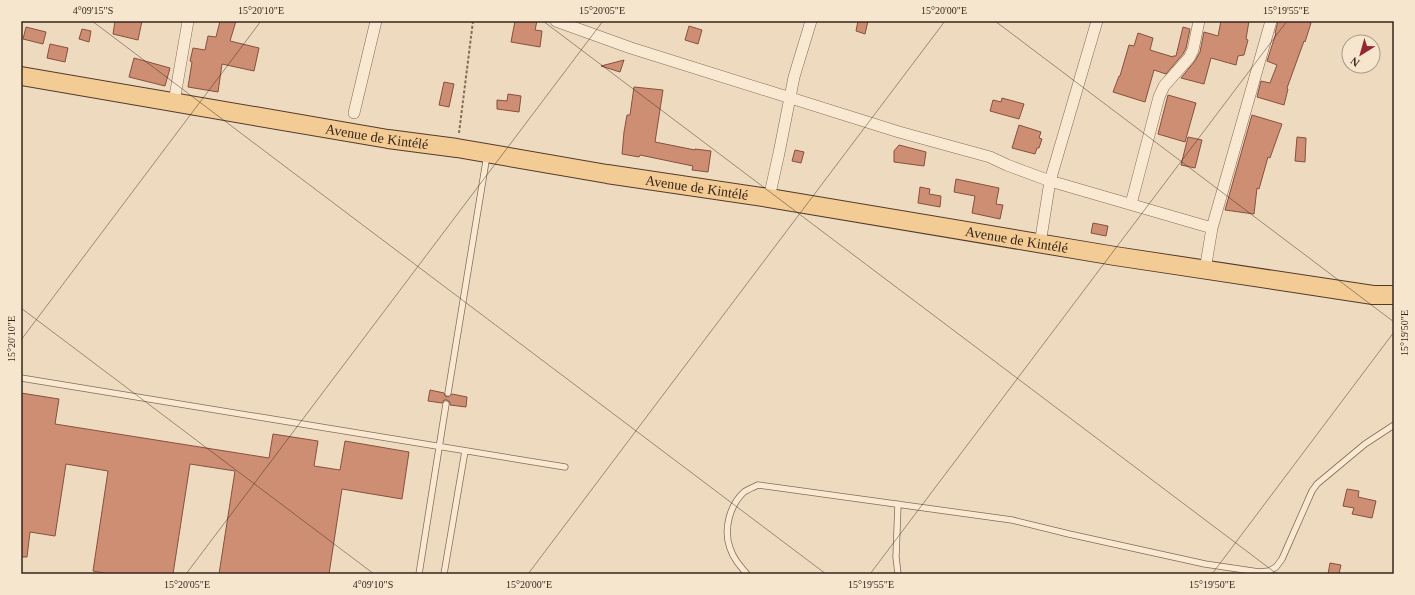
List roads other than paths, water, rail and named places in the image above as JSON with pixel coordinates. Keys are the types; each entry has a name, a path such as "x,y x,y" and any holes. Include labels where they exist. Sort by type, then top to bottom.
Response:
{"main road":[{"name":"Avenue de Kintélé","path":"21,76 388,139 457,148 607,174 768,198 1040,244 1373,295 1394,295"},
{"name":"Avenue de Kintélé","path":"1373,295 1394,303"}],"street":[{"path":"174,102 188,21"},
{"path":"354,113 376,21"},
{"path":"556,21 631,48 790,96 899,132 990,157 1050,181 1212,228"},
{"path":"768,198 794,77 811,21"},
{"path":"1040,244 1050,181 1097,21"},
{"path":"1131,204 1159,97 1164,86 1189,58 1193,50 1199,21"},
{"path":"1205,270 1212,228 1271,21"}],"lane":[{"path":"448,393 488,153"},
{"path":"21,378 565,467"},
{"path":"419,574 446,404"},
{"path":"746,574 730,550 727,536 728,520 734,506 745,491 758,485 1012,520 1205,564 1269,573 1276,567 1282,558 1317,484 1365,444 1394,425"},
{"path":"444,574 466,451"},
{"path":"898,504 896,557 898,574"}]}
